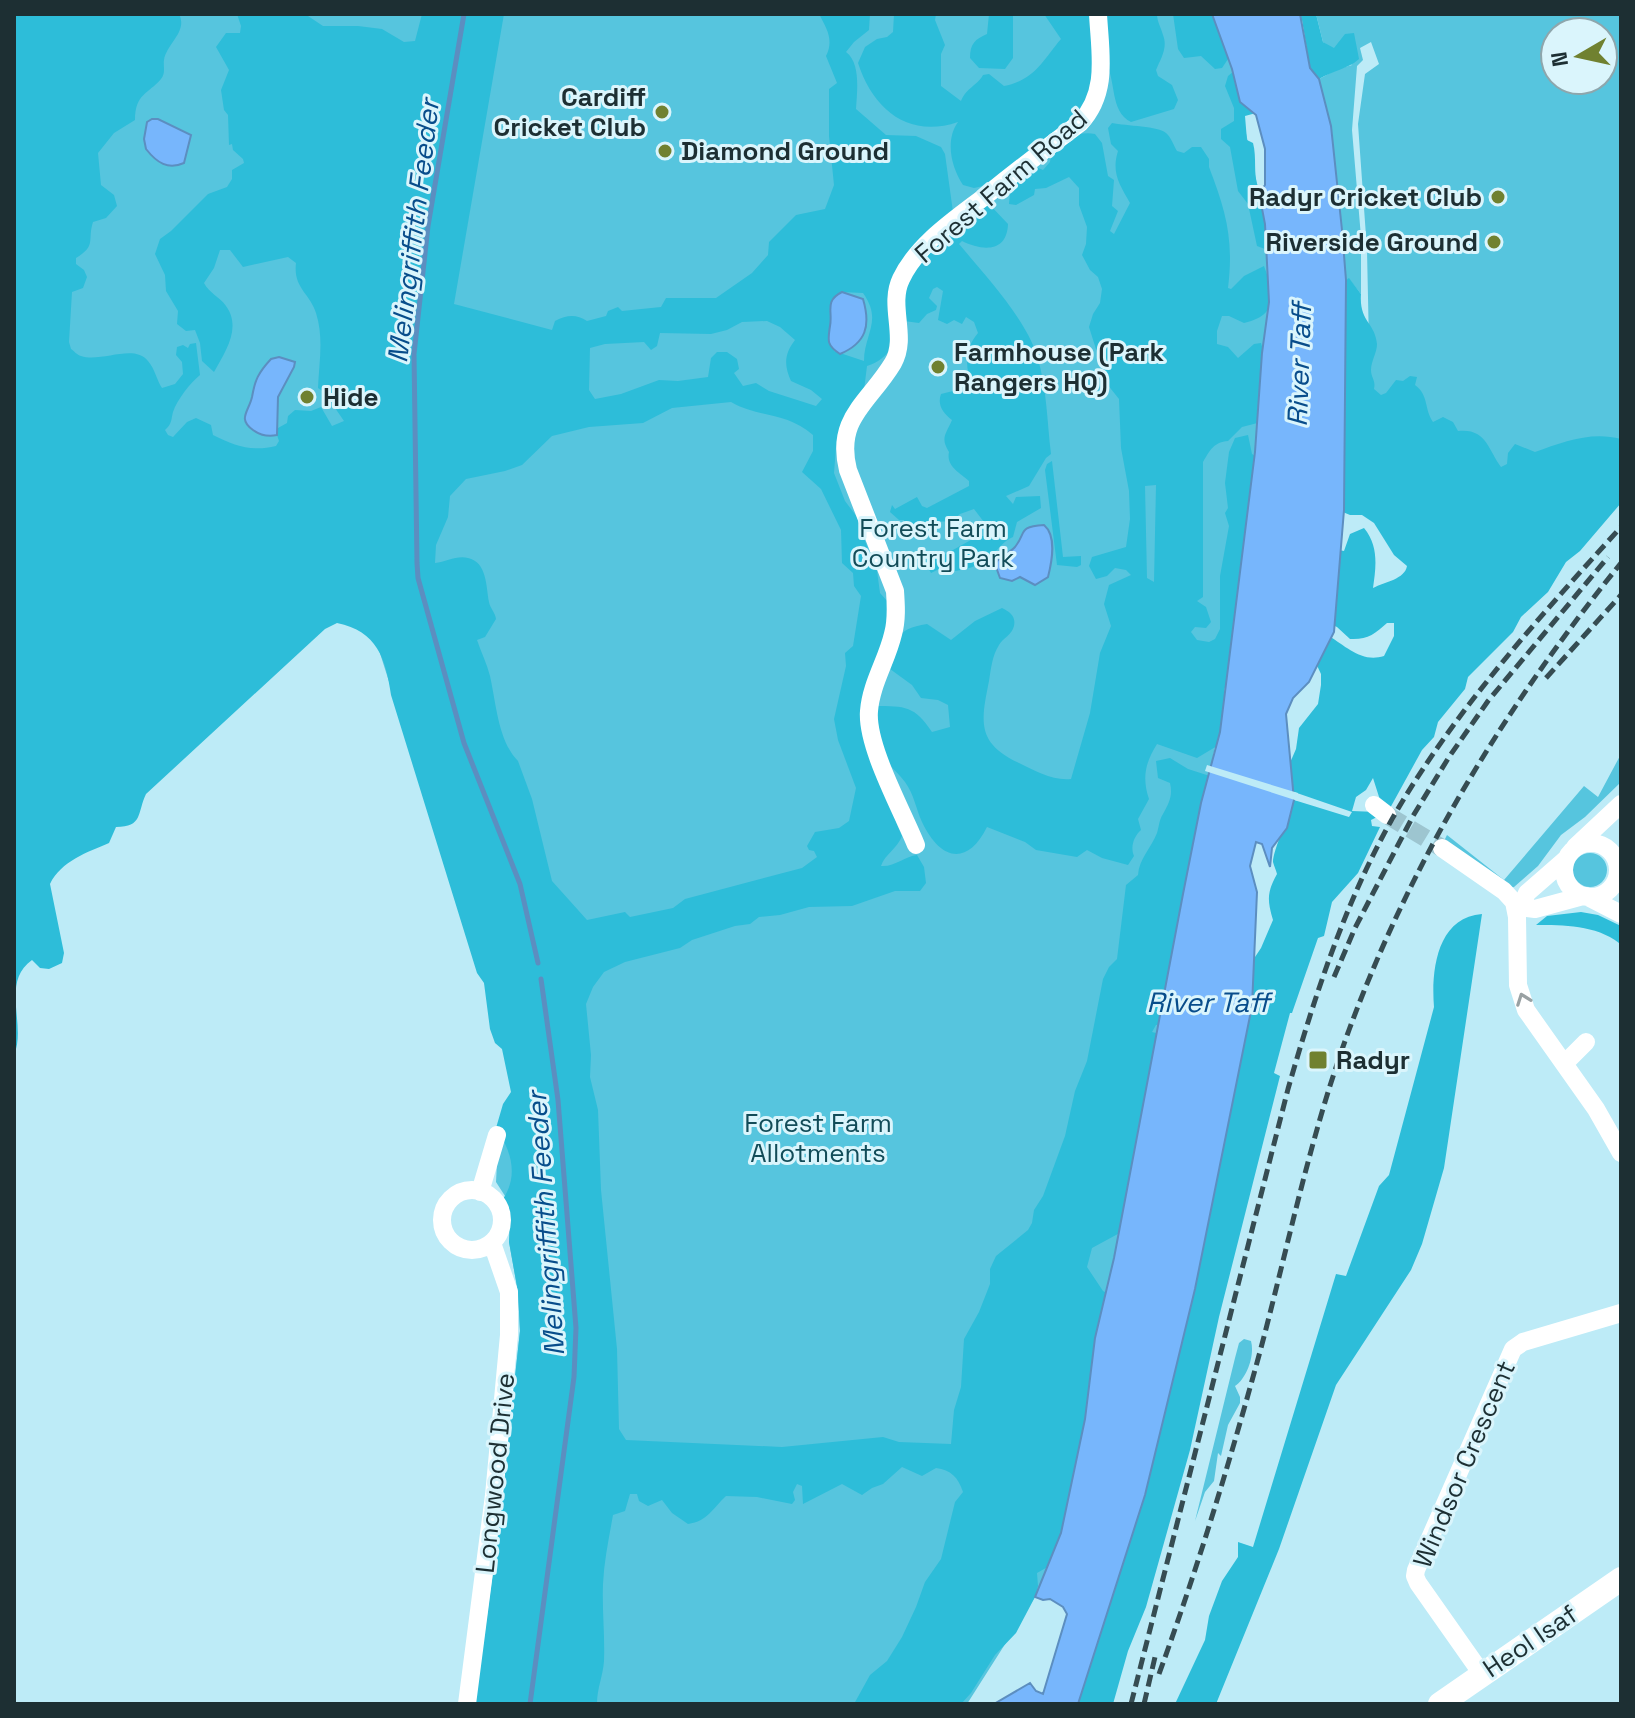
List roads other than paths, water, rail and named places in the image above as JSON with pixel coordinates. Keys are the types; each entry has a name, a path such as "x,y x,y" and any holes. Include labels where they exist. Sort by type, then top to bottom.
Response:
{"main road":[{"name":"Heol Isaf","path":"1440,1704 1621,1579"}],"street":[{"name":"Forest Farm Road","path":"916,845 871,738 872,695 893,634 896,601 888,569 848,470 844,454 847,428 896,357 899,341 896,296 913,259 971,207 1080,123 1093,106 1101,72 1098,14"},
{"path":"1621,804 1568,855 1564,868 1568,884 1584,896 1621,914"},
{"path":"1442,848 1504,891 1519,907 1535,909 1607,891 1618,871 1621,837"},
{"path":"1618,871 1609,850 1595,843 1578,846 1568,855 1527,893 1519,907 1516,963 1526,1010 1596,1109 1621,1153"},
{"path":"1564,1064 1586,1042"},
{"path":"480,1192 497,1135"},
{"path":"469,1189 480,1192 490,1194 503,1215 499,1235 482,1249 461,1248 446,1236 442,1215 452,1197 469,1189"},
{"name":"Longwood Drive","path":"467,1704 494,1495 509,1335 509,1292 492,1243"},
{"name":"Windsor Crescent","path":"1482,1674 1418,1583 1416,1570 1513,1349 1523,1342 1621,1313"}],"water":[{"name":"River Taff","path":"1212,14 1300,14 1310,68 1319,79 1331,126 1346,280 1344,510 1334,632 1309,682 1293,698 1286,714 1294,800 1287,828 1272,848 1270,867 1262,844 1256,842 1250,866 1257,892 1252,1006 1195,1289 1145,1495 1078,1704 994,1704 1030,1683 1043,1694 1067,1614 1063,1607 1050,1599 1035,1597 1061,1533 1085,1419 1095,1338 1114,1258 1201,803 1220,732 1255,452 1269,302 1265,224 1259,193 1265,185 1265,149 1256,115 1240,102"},
{"path":"152,119 191,135 184,163 173,166 163,164 146,149 147,122"},
{"path":"842,292 863,299 866,325 856,345 840,354 830,345 830,307 836,295"},
{"path":"279,357 295,362 278,397 277,435 270,436 248,426 245,415 260,373 271,359"},
{"path":"1044,525 1052,542 1048,577 1035,585 1020,577 1012,581 1000,578 995,564 997,561 1015,547 1026,529"}],"waterway":[{"name":"Melingriffith Feeder","path":"464,14 428,226 414,354 418,578 464,743 520,884 538,963"},
{"name":"Melingriffith Feeder","path":"530,1704 574,1377 576,1328 558,1100 541,979"}],"tunnel":[{"path":"1387,815 1442,848"}],"railway":[{"path":"1131,1704 1288,1089 1323,976 1351,902 1385,831 1454,725 1534,624 1621,527"},
{"path":"1334,977 1355,928 1413,816 1449,757 1488,701 1608,557"},
{"path":"1159,1674 1201,1553 1238,1430 1323,1108 1374,967 1402,905 1466,785 1539,671 1621,563"},
{"path":"1546,678 1621,595"},
{"path":"1144,1704 1155,1657"}],"place":[{"name":"Cardiff Cricket Club","path":"662,112"},
{"name":"Diamond Ground","path":"665,151"},
{"name":"Radyr Cricket Club","path":"1498,197"},
{"name":"Riverside Ground","path":"1494,242"},
{"name":"Farmhouse (Park Rangers HQ)","path":"938,367"},
{"name":"Hide","path":"307,397"},
{"name":"Radyr","path":"1318,1060"}],"park label":[{"name":"Forest Farm Country Park","path":"933,543"},
{"name":"Forest Farm Allotments","path":"818,1138"}]}
